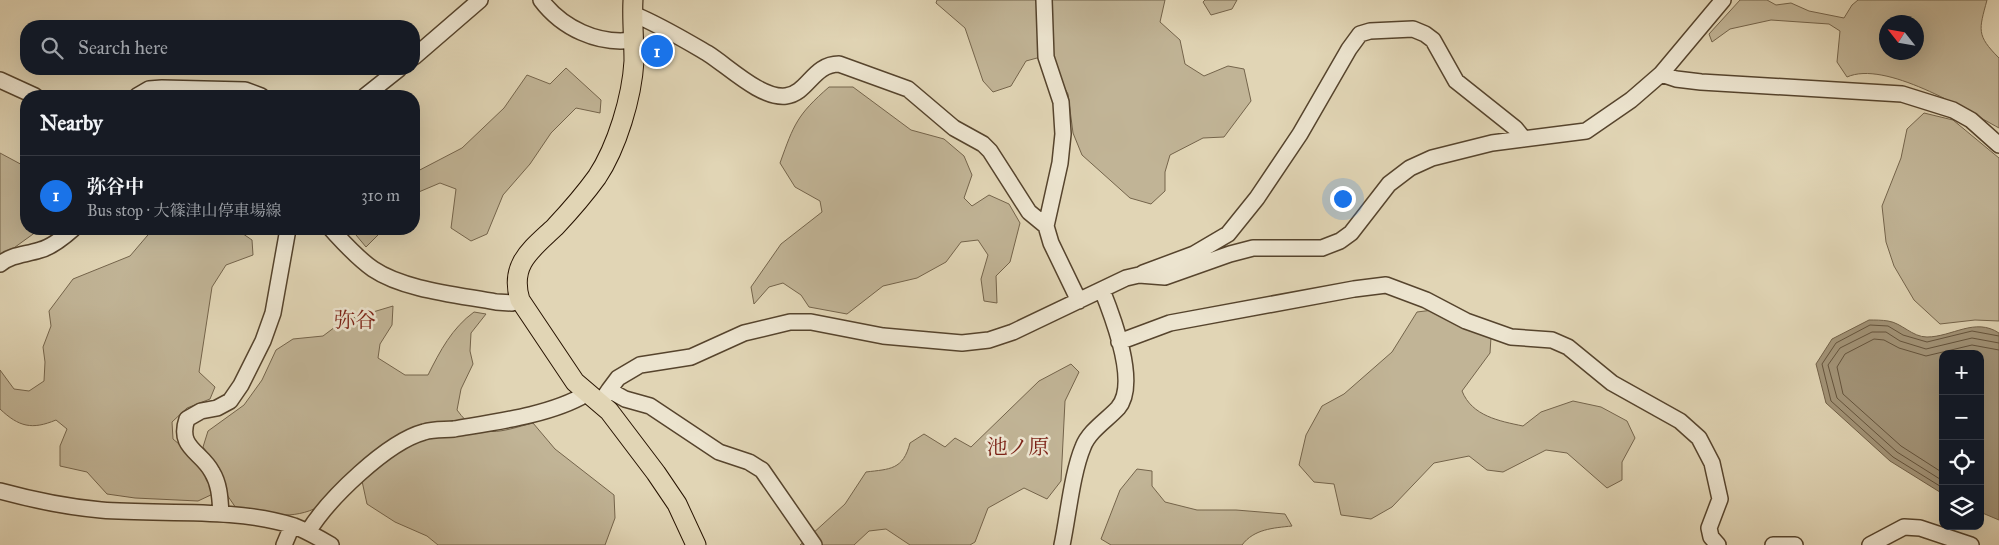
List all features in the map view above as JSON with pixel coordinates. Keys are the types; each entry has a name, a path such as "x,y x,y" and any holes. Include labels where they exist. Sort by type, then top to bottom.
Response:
{"main road":[{"path":"633,7 632,76 618,136 598,175 578,202 524,259 516,281 520,300 575,382 598,396 618,422 677,504 696,545"}],"street":[{"path":"420,52 480,0"},
{"path":"541,0 556,16 589,36 616,42 633,40"},
{"path":"1044,0 1046,57 1061,102 1063,134 1060,163 1046,226 1051,243 1079,301"},
{"path":"1139,275 1165,277 1230,254 1253,248 1322,248 1340,242 1351,233 1389,184 1410,168 1432,158 1492,143 1586,131 1632,100 1661,74 1723,0"},
{"path":"633,7 707,53 761,91 775,96 788,96 828,64 839,64 908,89 954,128 990,150 1029,212 1046,226"},
{"path":"598,396 618,378 640,365 691,357 744,333 790,322 811,322 883,336 962,343 989,340 1013,332 1126,278 1194,254 1228,234 1258,198 1295,142 1348,49 1360,34 1370,31 1413,30 1425,34 1433,40 1456,81 1515,128 1524,139"},
{"path":"1661,74 1676,79 1701,82 1902,94 1953,110 1971,120 1999,145"},
{"path":"373,90 391,75"},
{"path":"0,80 22,90"},
{"path":"147,90 162,88 245,90"},
{"path":"0,264 11,256 42,250 66,235"},
{"path":"222,514 218,488 212,471 187,444 183,430 187,419 201,411 217,408 230,402 242,385 263,341 273,313 287,235"},
{"path":"336,235 352,252 374,270 391,278 496,302 512,303 520,300"},
{"path":"1119,342 1170,323 1354,289 1386,285 1426,300 1466,321 1510,337 1552,340 1568,347 1612,383 1680,421 1699,438 1712,463 1720,499 1709,528 1711,537 1718,545"},
{"path":"1062,545 1083,446 1120,406 1124,396 1125,376 1119,342 1102,290"},
{"path":"308,532 318,516 380,456 403,440 426,431 508,420 569,402 598,396 625,399 650,406 719,452 749,462 762,470 814,545"},
{"path":"0,491 29,499 101,510 222,514 292,526 308,532 331,545"},
{"path":"284,545 292,526"},
{"path":"1870,545 1904,527 1920,528 1971,545"},
{"path":"1773,545 1795,545"}],"shaded area":[{"path":"937,0 1165,0 1160,22 1180,40 1185,64 1204,76 1228,66 1244,69 1251,101 1224,137 1203,138 1170,155 1165,172 1165,191 1151,204 1130,198 1082,155 1073,133 1068,94 1055,71 1037,58 1026,61 1011,86 993,92 983,81 965,28 936,3"},
{"path":"1205,0 1237,0 1232,9 1211,15 1203,2"},
{"path":"1740,0 1767,0 1776,5 1791,3 1809,11 1844,18 1852,5 1858,0 1987,0 1982,18 1981,32 1986,43 1999,58 1999,128 1946,99 1903,81 1882,75 1863,74 1847,77 1837,62 1840,31 1829,24 1771,20 1730,29 1712,42 1709,34"},
{"path":"566,68 601,100 600,113 576,108 551,133 530,164 503,195 487,234 471,241 451,228 456,189 440,183 420,191 420,170 462,148 504,108 527,75 550,84"},
{"path":"829,87 853,87 911,130 944,139 964,156 972,175 964,198 972,206 989,195 1009,204 1020,223 1010,262 996,276 997,303 984,301 981,279 988,255 978,240 961,242 946,262 917,278 883,286 847,314 809,307 801,295 783,283 769,287 754,304 751,287 781,244 822,212 820,201 795,187 780,163 793,129 803,113"},
{"path":"1924,113 1953,120 1999,158 1999,321 1975,320 1940,324 1914,300 1894,266 1886,242 1882,206 1901,158 1907,129"},
{"path":"0,153 20,164 20,235 32,235 0,258"},
{"path":"148,235 245,235 252,240 253,255 226,265 212,287 199,372 215,387 210,399 187,408 172,422 173,439 198,463 215,493 198,501 135,498 107,494 87,472 60,466 60,446 67,429 56,420 40,425 26,425 13,420 0,409 0,370 14,389 29,391 44,381 45,362 43,347 51,326 49,311 73,279 130,256"},
{"path":"356,235 378,235 366,247"},
{"path":"393,306 392,325 380,344 378,358 405,375 428,375 442,349 459,325 474,312 486,314 471,333 470,351 473,364 461,389 457,410 474,427 492,432 533,423 555,449 614,495 615,518 605,545 438,545 427,536 395,522 367,504 362,481 345,480 318,507 295,514 275,515 236,508 225,492 218,467 203,447 208,431 244,405 262,380 276,350 293,339 323,336 343,321"},
{"path":"1433,310 1491,337 1490,353 1462,391 1472,406 1479,412 1505,422 1523,426 1541,412 1573,401 1601,407 1627,421 1635,438 1622,462 1622,480 1607,488 1567,453 1546,450 1503,472 1487,470 1469,456 1434,463 1392,507 1371,519 1341,515 1334,484 1314,482 1299,465 1306,435 1322,406 1344,394 1392,352 1417,312"},
{"path":"1071,364 1079,372 1065,401 1061,481 1047,499 1024,488 988,508 975,542 970,545 910,545 886,529 869,531 854,545 800,545 845,504 866,472 889,469 899,463 904,458 910,443 924,434 945,447 955,438 971,447 1039,381"},
{"path":"1137,469 1152,471 1152,486 1165,502 1197,510 1236,510 1285,514 1292,526 1258,532 1242,545 1111,545 1101,539 1120,490"}],"water":[{"path":"1869,320 1893,322 1917,335 1927,337 1972,327 1990,329 1999,333 1999,520 1984,514 1984,350 1939,350 1939,492 1890,461 1826,403 1816,364 1832,339"}],"place":[{"name":"弥谷中","path":"657,51"}],"district":[{"name":"弥谷","path":"355,320"},
{"name":"池ノ原","path":"1018,447"}]}
